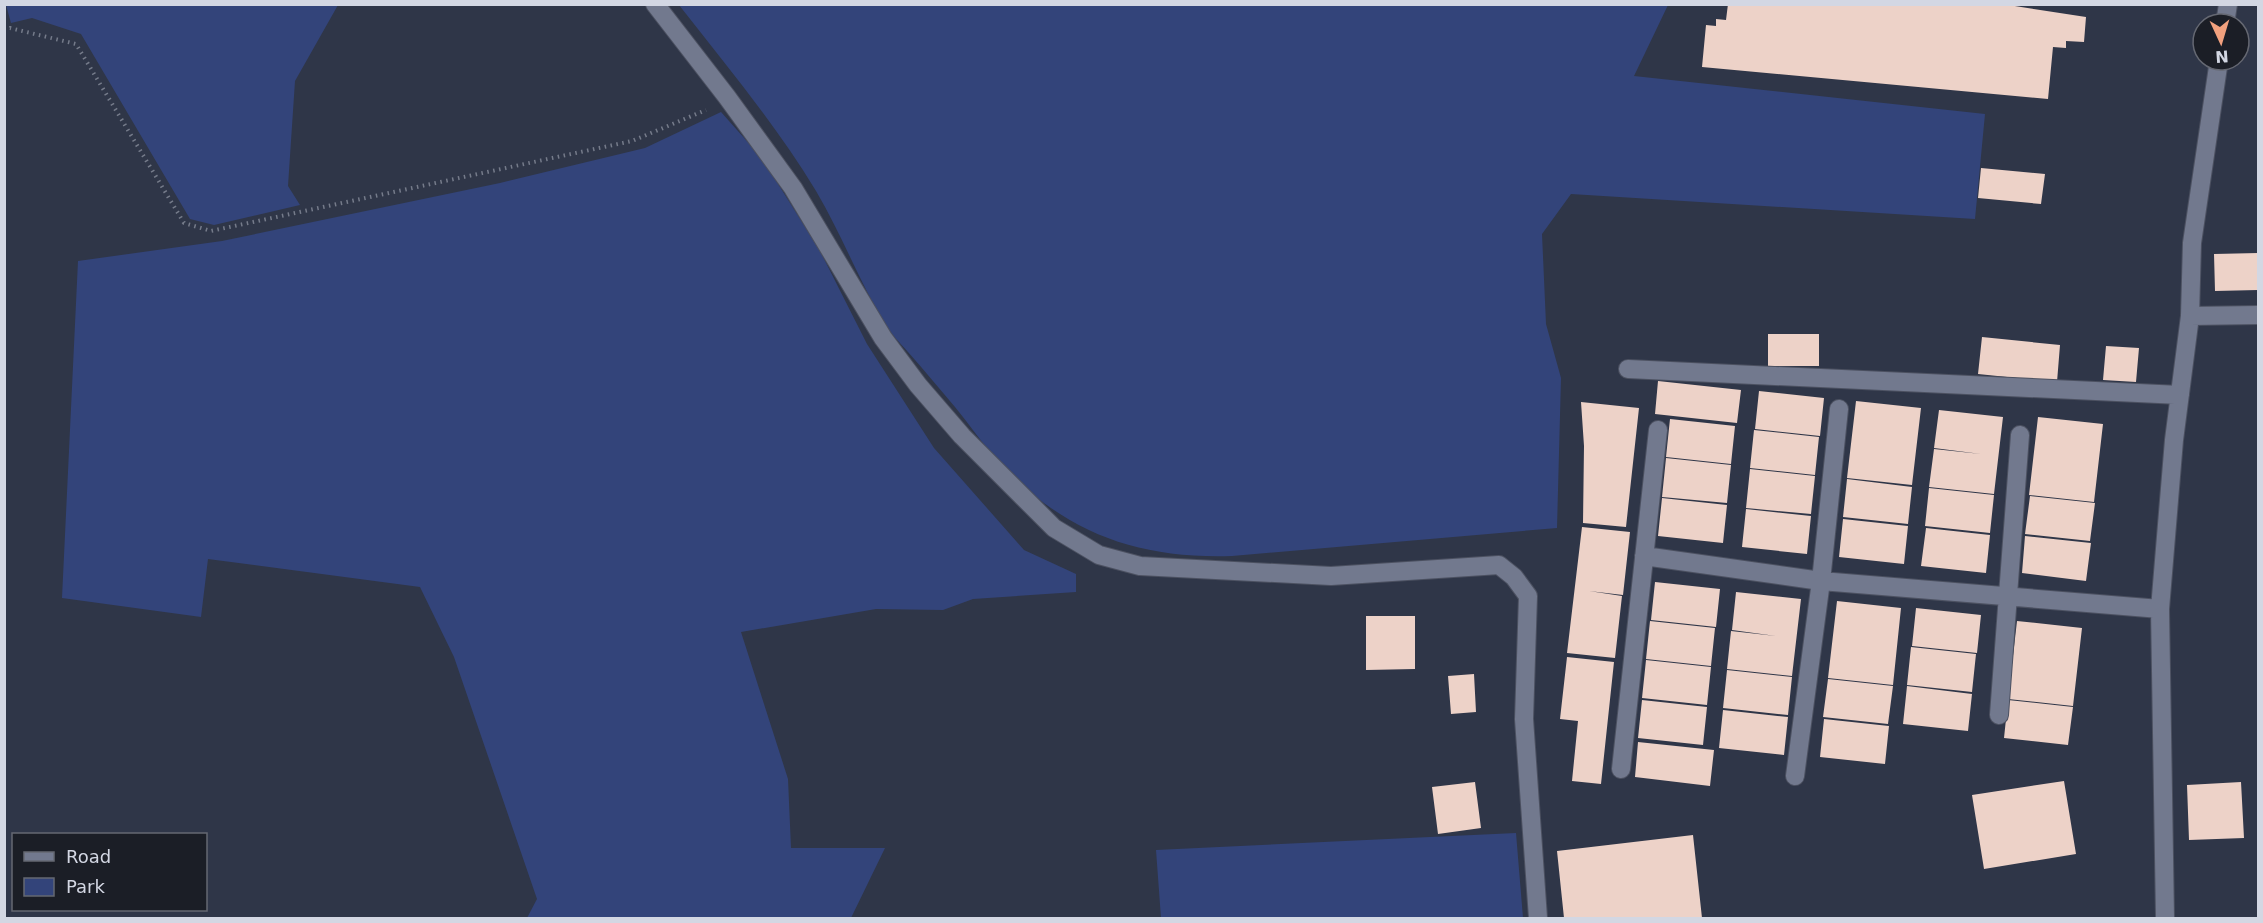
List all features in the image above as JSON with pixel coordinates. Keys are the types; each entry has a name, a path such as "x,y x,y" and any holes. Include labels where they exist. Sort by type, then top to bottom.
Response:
{"street":[{"path":"655,4 794,188 883,338 918,385 979,453 1054,528 1099,555 1140,567 1331,576 1499,565 1514,577 1528,596 1524,719 1526,778 1538,918"},
{"path":"2166,918 2160,609 2180,395 2190,315 2192,243 2217,72"},
{"path":"2190,315 2259,315"},
{"path":"1628,369 2180,395"},
{"path":"1796,776 1821,581 1839,409"},
{"path":"1621,769 1658,430"},
{"path":"1999,716 2020,435"},
{"path":"1644,556 1821,581 2160,609"}],"path":[{"path":"4,30 10,28 76,44 184,223 211,231 632,141 708,109 727,97"}],"green space":[{"path":"6,5 338,5 295,81 288,186 300,205 214,225 190,219 81,34 32,18 11,23"},
{"path":"679,5 1668,5 1634,76 1985,114 1975,219 1571,194 1542,234 1546,324 1561,378 1557,528 1232,556 1165,553 1105,537 1077,524 1025,488 1000,464 955,407 887,328 825,207 801,167 750,96"},
{"path":"721,112 761,157 819,249 867,344 934,448 1024,550 1076,574 1076,592 973,599 943,610 876,609 741,632 788,779 791,848 885,848 851,918 527,918 537,899 454,657 420,587 208,559 201,617 62,598 78,261 222,241 500,183 645,148"},
{"path":"1516,833 1523,918 1161,918 1156,850"}],"building":[{"path":"1728,4 2002,4 2086,17 2084,42 2066,41 2066,48 2053,47 2048,99 1702,67 1706,25 1716,26 1716,19 1726,20"},
{"path":"1981,168 2045,174 2041,204 1978,198"},
{"path":"2258,253 2258,290 2215,291 2214,254"},
{"path":"1768,334 1819,334 1819,366 1768,366"},
{"path":"1982,337 2060,345 2057,382 1978,374"},
{"path":"2106,346 2139,348 2136,382 2103,380"},
{"path":"1658,381 1741,390 1737,423 1655,414"},
{"path":"1759,391 1824,398 1820,436 1755,429"},
{"path":"1856,401 1921,408 1912,485 1847,478"},
{"path":"1581,402 1639,408 1626,527 1583,523 1584,446"},
{"path":"1939,410 2003,417 1994,494 1929,487 1934,449 1981,454 1934,448"},
{"path":"2038,417 2103,424 2094,502 2029,495"},
{"path":"1670,419 1735,426 1731,464 1666,457"},
{"path":"1754,430 1819,437 1815,475 1750,468"},
{"path":"1666,458 1731,465 1727,503 1662,497"},
{"path":"1750,469 1815,476 1811,514 1746,508"},
{"path":"1847,479 1912,487 1908,524 1843,517"},
{"path":"1929,488 1994,495 1990,533 1925,526"},
{"path":"2030,496 2095,503 2090,541 2025,534"},
{"path":"1662,498 1727,505 1723,543 1658,536"},
{"path":"1746,509 1811,516 1807,554 1742,547"},
{"path":"1843,519 1908,526 1904,564 1839,557"},
{"path":"1582,527 1630,532 1623,595 1589,591 1622,596 1615,658 1567,653"},
{"path":"1926,528 1990,535 1986,573 1921,566"},
{"path":"2025,536 2091,543 2086,581 2022,573"},
{"path":"1655,582 1720,589 1716,627 1651,620"},
{"path":"1736,592 1801,599 1792,676 1727,669 1731,631 1776,636 1732,630"},
{"path":"1837,601 1901,608 1893,685 1828,678"},
{"path":"1916,608 1981,615 1977,653 1912,646"},
{"path":"1366,616 1415,616 1415,669 1366,670"},
{"path":"1650,621 1715,628 1711,666 1646,659"},
{"path":"2017,621 2082,628 2073,706 2008,699"},
{"path":"1911,647 1976,654 1972,692 1907,685"},
{"path":"1567,657 1614,662 1601,784 1572,781 1578,721 1560,719"},
{"path":"1646,660 1711,667 1707,705 1642,698"},
{"path":"1727,670 1792,677 1788,715 1723,708"},
{"path":"1474,674 1476,712 1451,714 1448,676"},
{"path":"1828,679 1893,686 1888,724 1823,717"},
{"path":"1907,686 1972,694 1968,731 1903,724"},
{"path":"1642,700 1707,707 1703,745 1638,738"},
{"path":"2008,700 2073,707 2068,745 2004,738"},
{"path":"1723,710 1788,717 1784,755 1719,748"},
{"path":"1824,719 1889,726 1885,764 1820,757"},
{"path":"1638,742 1714,750 1710,786 1635,777"},
{"path":"2064,781 2076,854 1984,869 1972,795"},
{"path":"1475,782 1481,828 1438,834 1432,787"},
{"path":"2241,782 2244,838 2189,840 2187,785"},
{"path":"1693,835 1702,918 1564,918 1557,851"}]}
